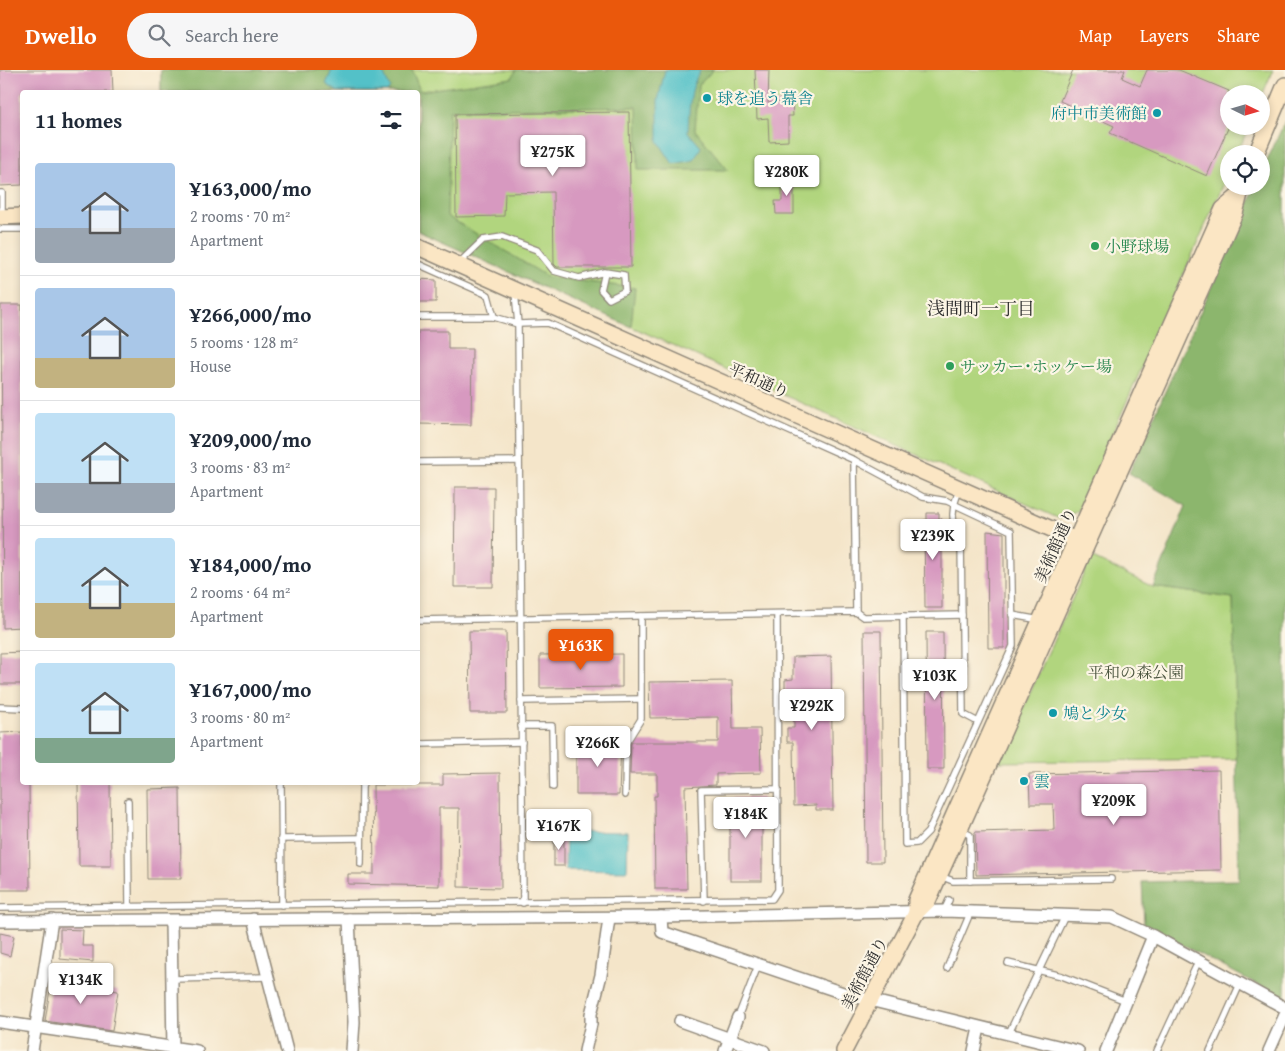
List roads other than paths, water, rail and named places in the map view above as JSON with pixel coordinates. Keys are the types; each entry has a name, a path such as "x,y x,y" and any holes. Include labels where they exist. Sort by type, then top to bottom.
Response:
{"street":[{"path":"1260,145 1285,85"},
{"name":"美術館通り","path":"935,873 1082,542 1223,209 1236,195"},
{"path":"1,221 20,216"},
{"name":"平和通り","path":"420,248 1082,542"},
{"name":"美術館通り","path":"1014,694 1040,620 1082,542"},
{"name":"美術館通り","path":"844,1051 916,913 916,900 935,873 960,830 992,743"},
{"path":"0,921 608,918 944,911 1112,917 1199,960 1285,1008"},
{"path":"661,917 662,932 869,1000 1078,1051"},
{"path":"585,1051 591,1024 591,1014 602,975 608,918"},
{"path":"253,919 287,1051"},
{"path":"349,919 354,1022 352,1051"},
{"path":"32,1051 52,920"},
{"path":"171,920 173,1050"},
{"path":"1106,1051 1153,936"},
{"path":"1269,1051 1285,1015"},
{"path":"726,1051 738,1017"},
{"path":"680,1021 764,1051"},
{"path":"0,1022 173,1050 197,1051"},
{"path":"974,1051 979,1028"}],"lane":[{"path":"0,193 2,193 1,221 20,228"},
{"path":"457,265 483,240 502,237 537,250 554,271 579,278 605,272 624,275 625,291 610,299 601,290 605,272"},
{"path":"420,265 488,295 494,317"},
{"path":"514,290 518,324 523,903"},
{"path":"420,317 494,317 518,324 548,323 854,460 923,496 954,504 1011,531 1013,646 928,832 916,843 905,844 903,616"},
{"path":"854,460 856,612"},
{"path":"420,462 519,461"},
{"path":"960,488 954,504 954,528 961,538 963,714 978,722"},
{"path":"420,620 856,612 863,617 962,614"},
{"path":"0,908 772,899 778,890 777,614"},
{"path":"1012,615 1040,620"},
{"path":"625,795 626,743 641,719 641,616"},
{"path":"521,701 640,700"},
{"path":"0,707 20,708"},
{"path":"521,726 552,726 553,787"},
{"path":"973,734 992,743"},
{"path":"420,744 522,742"},
{"path":"281,785 282,905"},
{"path":"361,864 363,785"},
{"path":"704,901 701,790 778,789"},
{"path":"128,801 129,906"},
{"path":"960,830 970,835 970,881"},
{"path":"281,839 361,838"},
{"path":"935,873 953,881 1111,879"},
{"path":"944,911 949,900"},
{"path":"947,968 971,911"},
{"path":"1008,1035 1065,916"},
{"path":"1157,1051 1199,960"},
{"path":"738,1017 759,963"},
{"path":"1008,963 1062,976 1126,1001"},
{"path":"172,980 267,977"},
{"path":"1210,1051 1240,984"}],"water":[{"path":"332,70 382,70 390,88 388,90 335,90 326,84"},
{"path":"665,70 701,70 694,84 689,108 688,132 701,147 694,160 673,164 658,141 658,100"},
{"path":"566,831 628,832 627,871 565,870"}],"place":[{"name":"球を追う幕舎","path":"707,98"},
{"name":"府中市美術館","path":"1157,113"},
{"name":"小野球場","path":"1095,246"},
{"name":"サッカー･ホッケー場","path":"950,366"},
{"name":"鳩と少女","path":"1053,713"},
{"name":"雲","path":"1024,781"}],"district":[{"name":"浅間町一丁目","path":"981,308"}],"park label":[{"name":"平和の森公園","path":"1136,672"}]}
